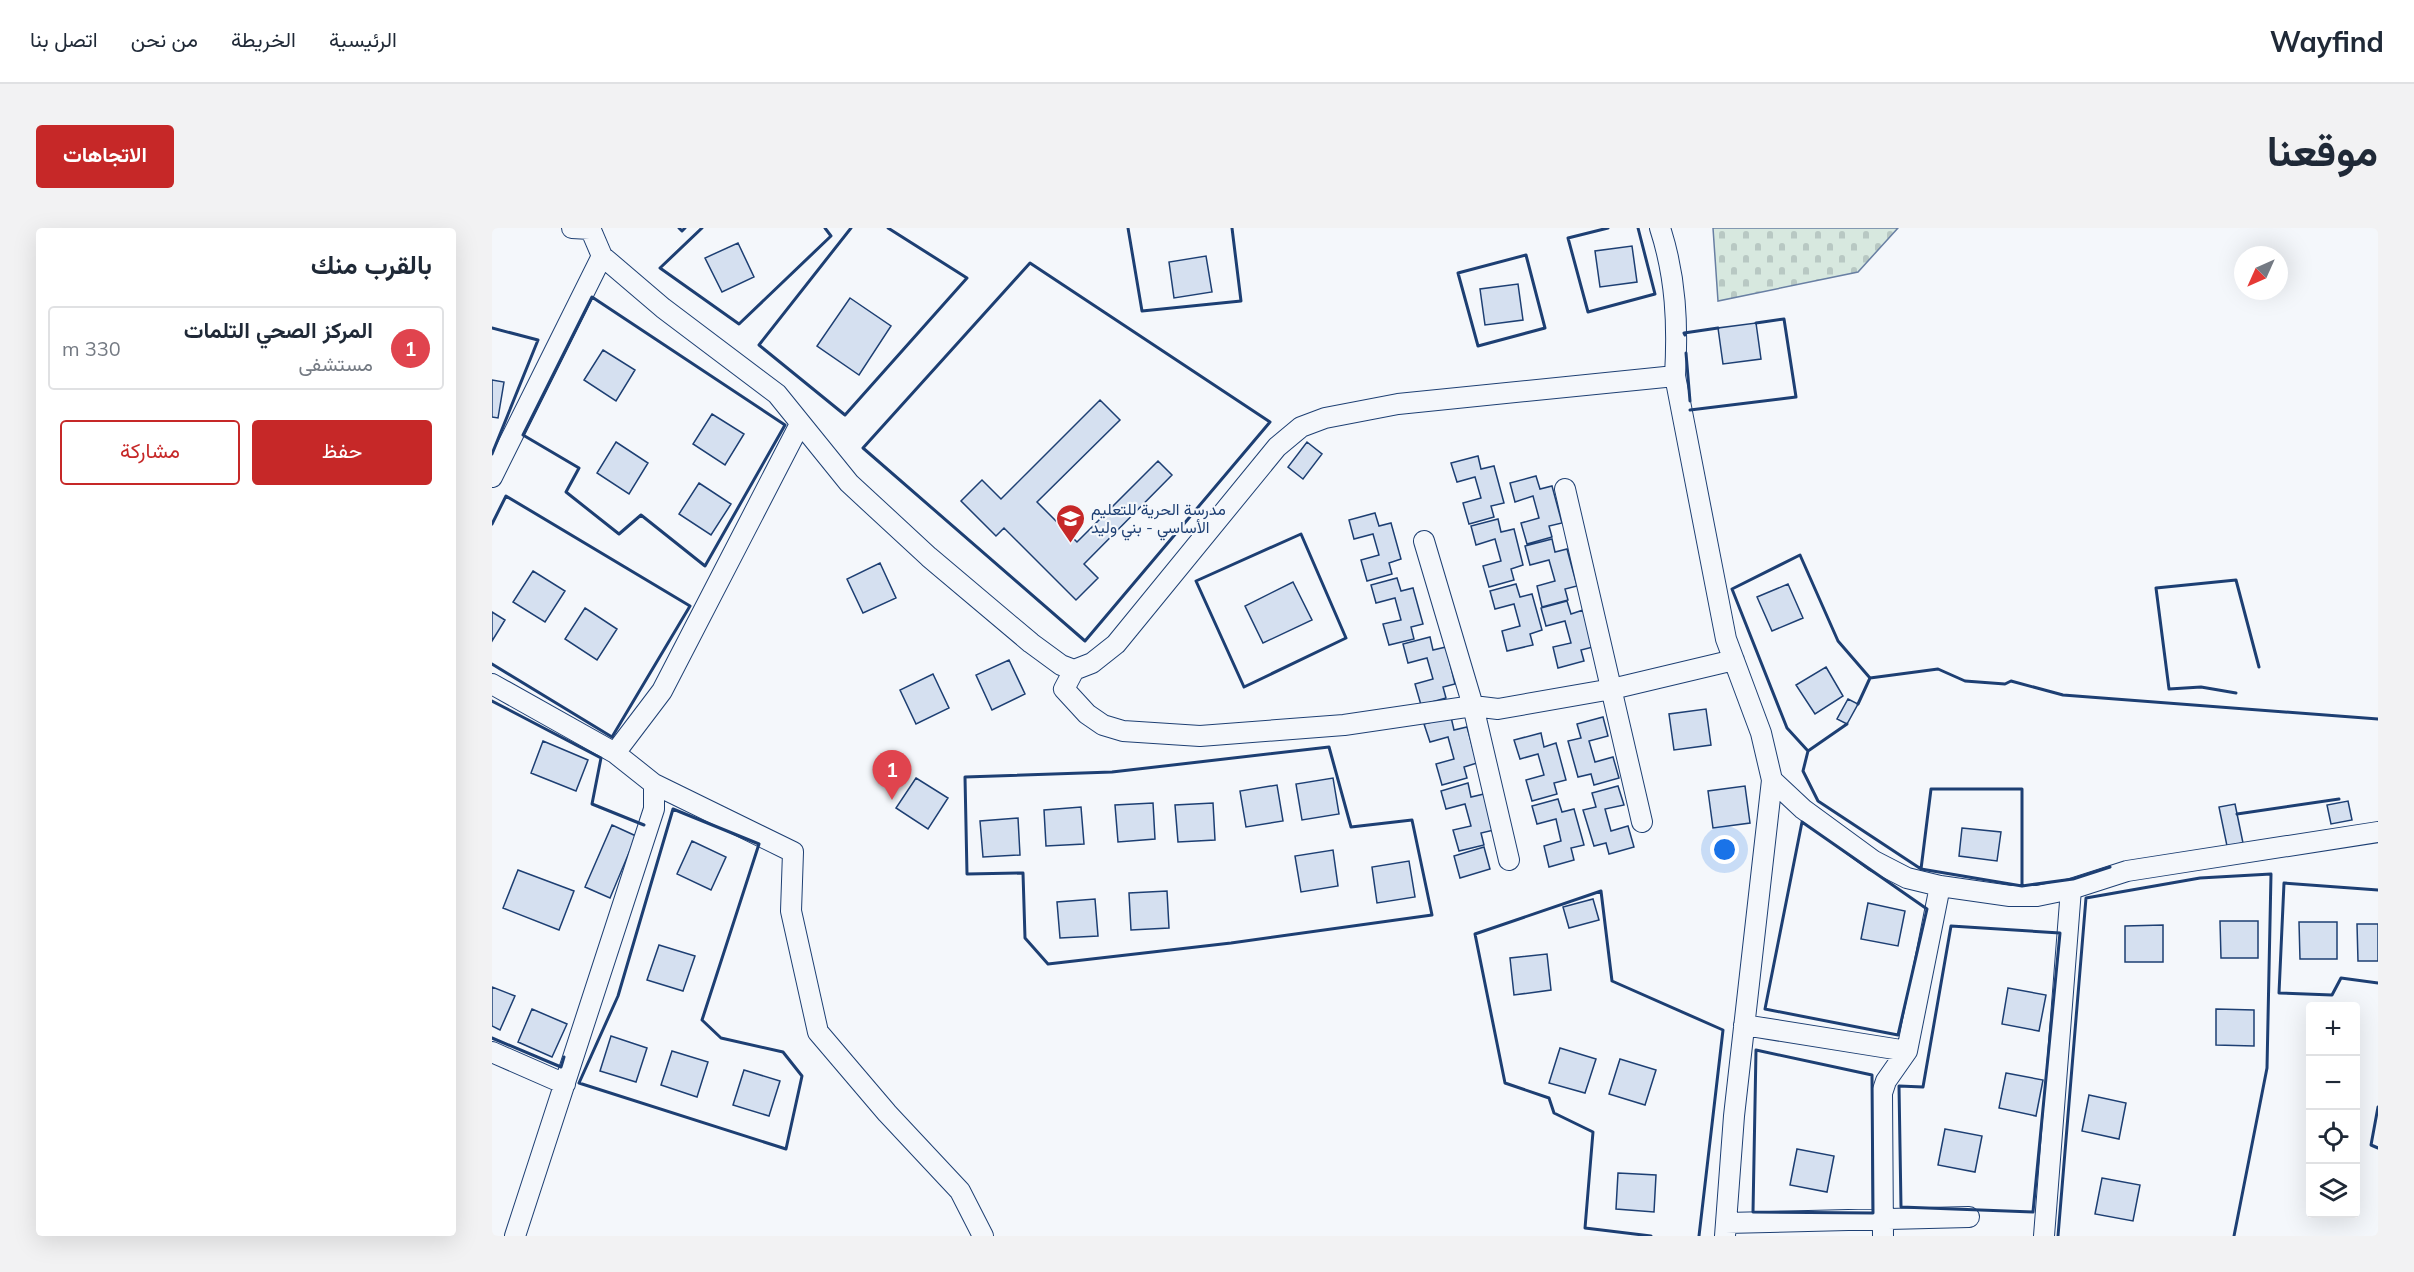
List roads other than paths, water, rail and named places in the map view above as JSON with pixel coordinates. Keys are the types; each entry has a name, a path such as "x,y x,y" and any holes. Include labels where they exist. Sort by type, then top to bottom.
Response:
{"street":[{"path":"584,228 602,256 663,308 777,394 849,483 929,557 1031,643 1061,665 1074,670"},
{"path":"1660,228 1667,251 1677,304 1675,376 1726,639 1761,733 1772,780 1744,1025 1726,1230 1883,1228 1969,1217"},
{"path":"492,477 602,256"},
{"path":"1675,376 1398,404 1325,418 1301,427 1277,447 1116,644 1092,663 1074,670 1064,689 1087,714 1103,725 1123,731 1200,736 1344,725 1473,706 1498,709 1612,689 1734,660"},
{"path":"615,753 662,691 800,424"},
{"path":"1565,489 1642,822"},
{"path":"1424,541 1473,706 1509,860"},
{"path":"492,684 615,753 654,784 793,852 791,911 818,1032 887,1113 960,1191 983,1236"},
{"path":"1772,780 1803,809 1874,861 1907,878 1940,886 2010,896 2037,896 2071,890 2127,871 2378,832"},
{"path":"515,1236 654,809 654,784"},
{"path":"1883,1228 1882,1093 1886,1081 1906,1051 1940,886"},
{"path":"2044,1236 2071,890"},
{"path":"1744,1025 1906,1051"},
{"path":"492,1052 566,1084"}],"place":[{"name":"مدرسة الحرية للتعليم الأساسي - بني وليد","path":"1070,544"},
{"name":"المركز الصحي التلمات","path":"892,800"}]}
